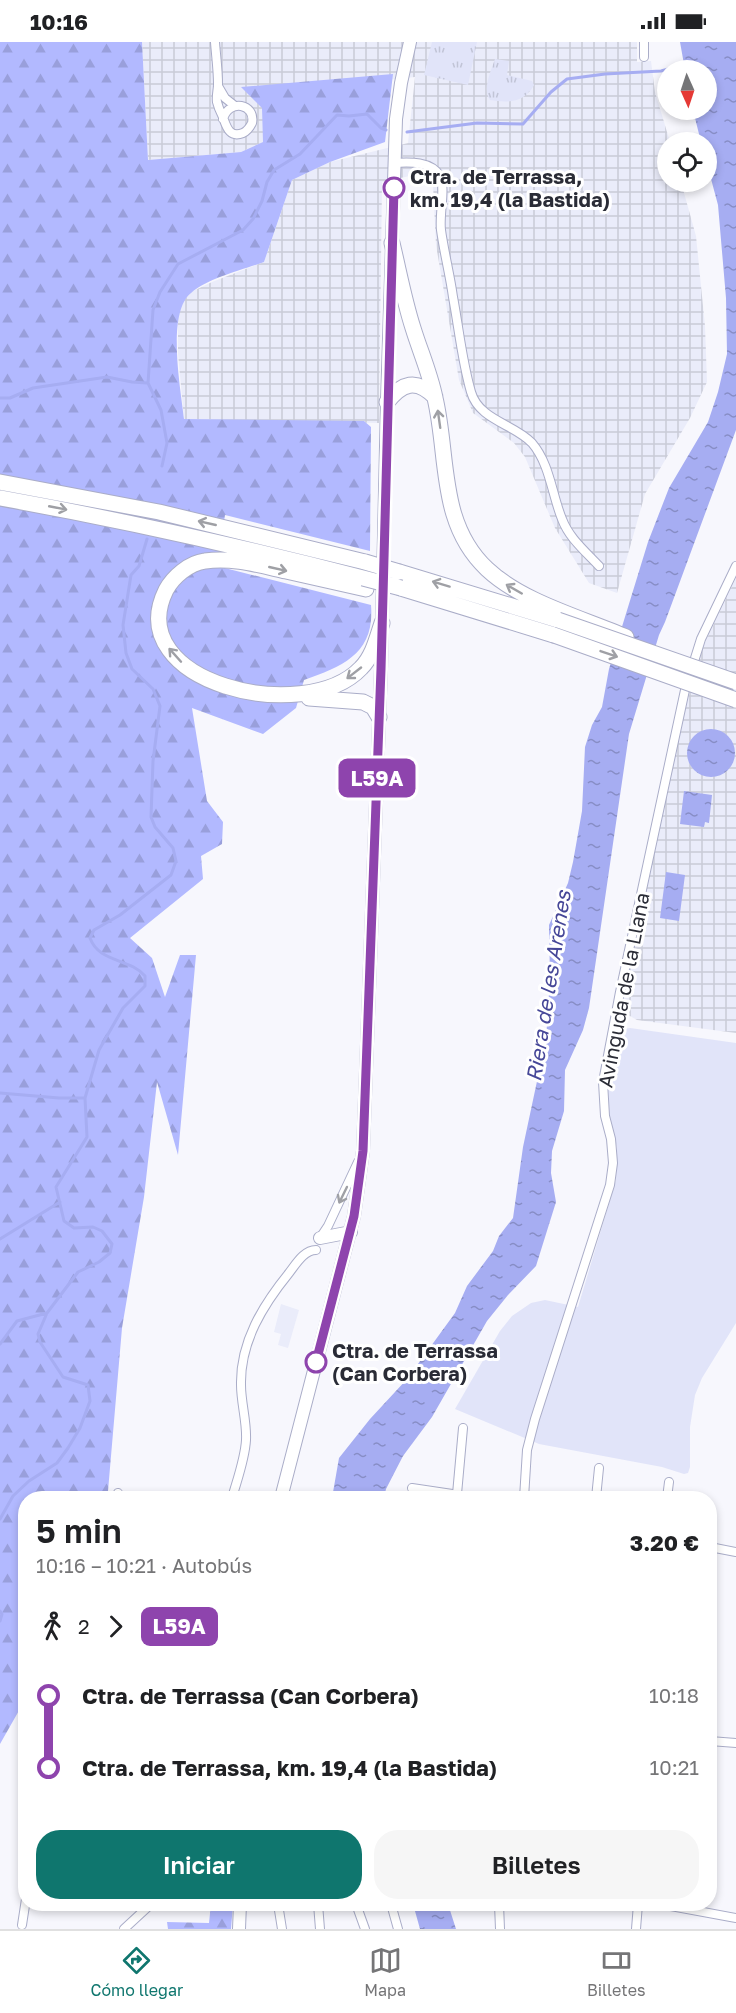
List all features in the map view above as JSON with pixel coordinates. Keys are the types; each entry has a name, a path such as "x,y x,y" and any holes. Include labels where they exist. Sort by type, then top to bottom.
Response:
{"highway":[{"path":"392,243 410,318 435,397 448,494 464,540 478,560 507,585 562,616"},
{"path":"387,402 398,389 412,385 425,388 435,397"},
{"path":"0,482 159,512 365,577 400,593 489,614 554,635 736,700"},
{"path":"0,498 151,527 365,577"},
{"path":"379,717 373,707 363,702 248,693 220,684 194,671 174,655 162,636 159,616 162,601 172,581 187,568 200,562 227,560 365,577 399,572 562,616 736,682"},
{"path":"276,696 316,691 351,676 367,661 382,623"}],"main road":[{"path":"282,1491 351,1232 363,1151 382,623 394,163 398,96 410,42"},
{"path":"322,1241 351,1232"},
{"path":"322,1241 341,1248 344,1258"},
{"path":"239,1929 240,1911"}],"street":[{"path":"215,42 218,86 216,102 226,128 233,133 243,133 250,127 251,114 245,107 235,106 227,110 224,119"},
{"path":"644,42 644,57"},
{"path":"218,86 225,98 235,106"},
{"path":"394,163 425,165 436,170 442,180 441,233 473,397 485,412 518,432 537,450 563,522 569,533 598,566"},
{"name":"Avinguda de la Llana","path":"525,1491 528,1450 535,1419 610,1185 613,1162 611,1139 603,1107 605,1074 620,992 685,690 701,639 736,566"},
{"path":"234,1491 246,1438 241,1383 249,1338 267,1304 288,1275 307,1251 322,1241 363,1151"},
{"path":"457,1491 463,1428"},
{"path":"597,1491 599,1468"},
{"path":"668,1491 669,1482"},
{"path":"412,1488 434,1491"},
{"path":"717,1548 736,1552"},
{"path":"717,1742 736,1743"},
{"path":"22,1928 24,1911"},
{"path":"124,1929 143,1911"},
{"path":"279,1911 282,1929"},
{"path":"319,1911 320,1929"},
{"path":"359,1911 365,1929"},
{"path":"393,1911 398,1929"},
{"path":"499,1911 500,1929"},
{"path":"636,1929 637,1911"},
{"path":"698,1911 736,1918"}],"shaded area":[{"path":"142,42 637,42 637,62 651,61 657,99 657,120 663,120 667,132 657,132 657,192 684,192 696,236 705,326 707,382 690,418 645,494 617,593 589,583 555,528 525,457 514,443 473,413 459,380 436,245 433,184 419,174 382,182 379,423 184,419 178,354 178,319 181,304 191,292 264,262 292,180 330,162 408,143 415,77 265,93 263,142 241,152 148,160"},
{"path":"736,578 736,1033 637,1020 623,1012 622,1006 679,732 701,651"},
{"path":"281,1304 299,1310 288,1348 278,1345 281,1334 274,1332"}],"green space":[{"path":"0,42 142,42 148,160 241,152 263,142 262,108 241,87 393,74 385,142 330,162 292,180 264,262 198,288 183,303 179,317 177,353 184,419 364,421 371,427 370,551 225,515 217,566 371,605 371,621 368,635 354,655 332,669 304,680 296,708 263,734 192,708 207,801 223,822 222,844 201,856 203,879 130,938 152,958 165,997 180,955 196,955 178,1155 157,1082 144,1197 122,1328 108,1491 18,1491 18,1712 0,1744"},
{"path":"432,42 477,42 468,85 424,75"},
{"path":"495,59 509,61 507,75 532,81 534,85 526,95 509,101 490,100 487,85"},
{"path":"624,1029 736,1043 736,1323 702,1378 695,1395 690,1427 690,1467 688,1473 684,1474 662,1467 539,1444 455,1409 500,1331 512,1316 531,1303 545,1300 578,1307 616,1180 617,1148 609,1113 608,1085 616,1039"},
{"path":"210,1911 232,1911 231,1929 168,1929 167,1922 209,1923"}],"water":[{"path":"680,42 736,42 736,430 659,635 629,734 589,1008 583,1030 565,1070 564,1111 552,1151 551,1173 556,1202 536,1266 487,1321 432,1417 403,1456 386,1491 333,1491 339,1458 370,1419 407,1379 455,1313 467,1286 493,1251 499,1236 513,1218 523,1147 546,1039 550,978 549,925 568,883 573,862 582,811 585,747 592,725 602,707 609,669 648,542 669,488 708,422 727,354 726,298 718,205 715,192 717,192 717,132 698,132 696,120 717,120 717,60 683,60"},
{"path":"706,729 716,729 728,736 735,748 735,758 728,770 716,777 706,777 691,766 687,758 687,748 698,733"},
{"path":"684,791 712,795 709,823 705,822 704,827 680,824"},
{"path":"666,872 685,875 679,921 660,918"},
{"path":"415,1911 450,1911 456,1929 420,1929"}],"waterway":[{"path":"407,132 477,123 523,124 551,92 567,79 657,71"},
{"path":"162,466 167,443 161,410 148,383 153,310 160,292 178,264 243,230 253,219 274,170 300,154 337,115 367,114 386,130"},
{"path":"0,398 10,398 33,388 107,377 147,383"},
{"path":"18,1491 29,1481 57,1463 80,1428 90,1401 88,1385 63,1377 40,1342 38,1334 47,1313 78,1272 99,1262 110,1253 112,1244 102,1231 93,1227 74,1228 64,1221 56,1187 87,1137 85,1098 99,1050 123,1008 145,986 145,976 139,970 100,952 90,938 94,930 120,915 171,875 176,861 173,848 155,827 151,817 153,761 160,706 153,689 132,669 126,653 123,625 131,575 139,566 147,539"},
{"path":"0,1093 85,1098"},
{"path":"0,1239 60,1202"},
{"path":"0,1344 17,1321 47,1313"},
{"path":"0,1519 18,1491"},
{"path":"0,1611 2,1614 0,1621"}],"bus line":[{"name":"L59A","path":"316,1362 354,1216 363,1151 381,669 394,188"}],"place":[{"name":"Ctra. de Terrassa, km. 19,4 (la Bastida)","path":"394,188"},
{"name":"Ctra. de Terrassa (Can Corbera)","path":"316,1362"}],"water label":[{"name":"Riera de les Arenes","path":"548,986"}]}
